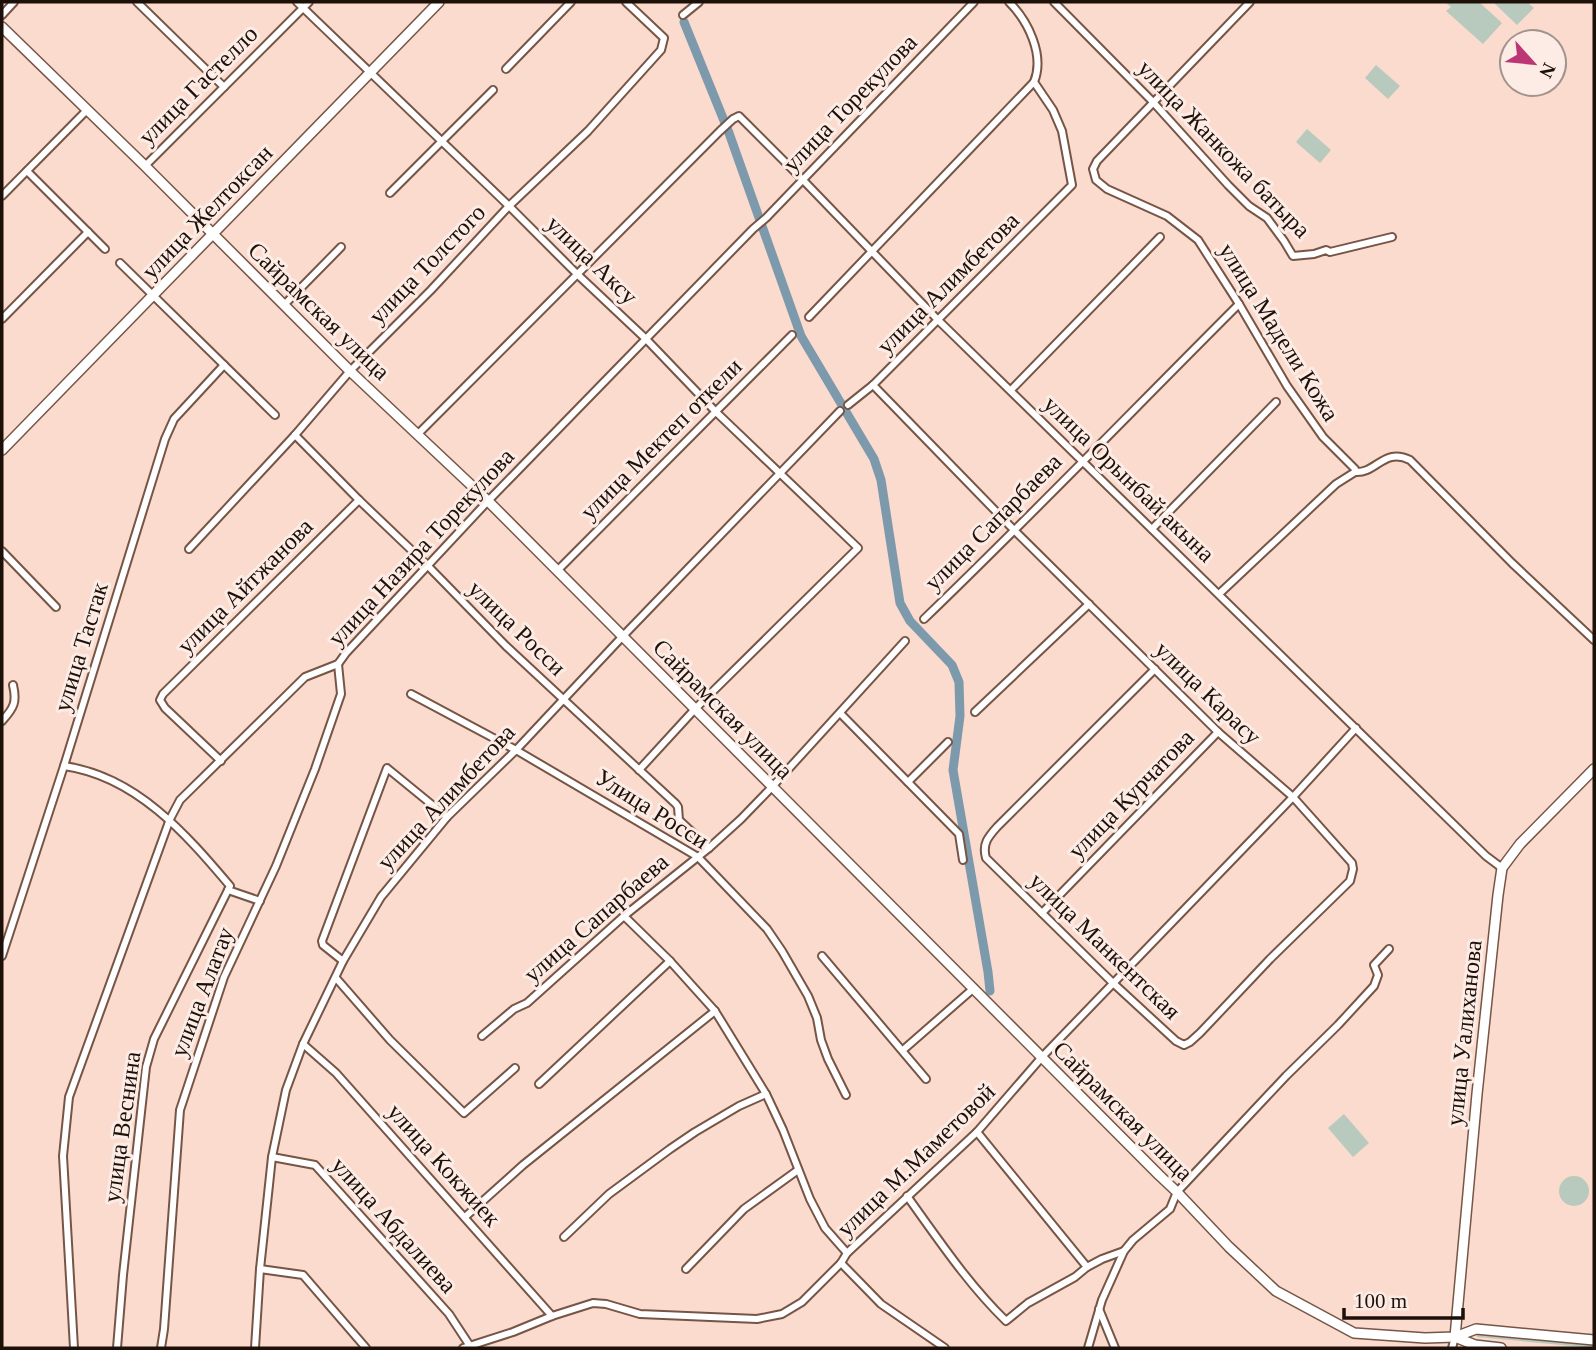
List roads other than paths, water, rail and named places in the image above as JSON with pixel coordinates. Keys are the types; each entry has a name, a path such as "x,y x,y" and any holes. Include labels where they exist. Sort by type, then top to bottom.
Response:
{"main road":[{"name":"улица Желтоксан","path":"2,450 439,2"},
{"name":"Сайрамская улица","path":"2,27 350,371 488,501 1229,1247 1276,1291 1354,1333 1455,1338"},
{"path":"1502,868 1520,844 1594,769"},
{"name":"улица Уалиханова","path":"1455,1338 1477,1094 1502,868"},
{"path":"1455,1338 1476,1329 1594,1340"},
{"path":"1455,1338 1475,1345 1501,1348"}],"street":[{"path":"2,15 14,2"},
{"path":"138,2 224,87"},
{"name":"улица Аксу","path":"297,2 371,71 646,339 716,412 858,548 695,709"},
{"name":"улица Гастелло","path":"145,166 309,2"},
{"path":"506,69 571,2"},
{"name":"улица Толстого","path":"190,549 350,371 431,290 509,206 588,131 661,50 664,38 626,2"},
{"path":"683,15 699,2"},
{"name":"улица Торекулова","path":"753,229 974,2"},
{"path":"809,317 1034,82 1038,74 1032,37 1020,13 1009,2"},
{"name":"улица Жанкожа батыра","path":"1054,2 1153,102 1228,185 1249,206 1267,218 1293,256 1326,250 1330,252 1392,237"},
{"path":"1153,102 1250,2"},
{"name":"улица Алимбетова","path":"849,405 939,321 1072,185 1062,131 1053,110 1034,82"},
{"path":"390,193 493,90"},
{"name":"улица Мадели Кожа","path":"1153,102 1097,161 1093,169 1096,180 1107,189 1167,216 1198,240 1287,386 1323,438 1353,466 1355,472"},
{"path":"2,196 87,110"},
{"name":"улица Орынбай акына","path":"577,274 720,131 733,119 741,117 939,321 1486,856 1502,868"},
{"path":"27,171 105,249"},
{"name":"улица Назира Торекулова","path":"74,1348 63,1156 69,1097 170,819 180,800 305,677 338,664 488,501 753,229"},
{"path":"2,319 88,232"},
{"path":"1011,390 1160,237"},
{"path":"284,305 341,247"},
{"path":"120,263 275,415"},
{"path":"418,434 577,274"},
{"name":"улица Сапарбаева","path":"924,619 1015,531 1082,460 1239,304"},
{"name":"улица Мектеп откели","path":"557,571 792,335"},
{"name":"улица Тастак","path":"2,956 64,766 164,439 174,419 224,365"},
{"name":"улица Карасу","path":"873,385 1015,531 1218,732 1293,797 1352,863 1350,881 1270,959 1200,1033"},
{"path":"1152,529 1276,402"},
{"name":"улица Алимбетова","path":"255,1348 272,1157 286,1090 303,1044 343,961 381,897 447,817 516,750 840,411"},
{"name":"улица Росси","path":"295,435 506,646 676,804 679,820 709,848"},
{"path":"1219,594 1336,484 1355,472 1364,472 1395,456 1410,460 1512,563 1594,640"},
{"name":"улица Айтжанова","path":"221,761 165,708 160,700 163,694 359,500"},
{"path":"2,551 55,607"},
{"path":"975,712 1089,604"},
{"name":"улица Сапарбаева","path":"482,1035 514,1009 527,1003 624,916 709,848 772,788 905,641"},
{"name":"улица Алатау","path":"161,1348 180,1110 224,976 276,866 315,769 341,694 338,664"},
{"name":"улица Манкентская","path":"1155,669 997,827 984,846 986,858 1113,983 1180,1043 1184,1045 1200,1033"},
{"path":"2,722 11,711 16,698 13,685"},
{"name":"Улица Росси","path":"411,694 516,750 698,857 767,929 782,951 808,996 828,1059 846,1094"},
{"path":"639,770 695,709"},
{"path":"840,713 959,834 963,860"},
{"name":"улица М.Маметовой","path":"466,1347 593,1303 639,1314 757,1320 782,1314 802,1302 847,1254 977,1132 1042,1057 1356,728"},
{"name":"улица Курчатова","path":"1042,913 1218,732"},
{"path":"908,782 948,742"},
{"path":"64,766 110,779 138,796 170,819 229,888 260,901"},
{"path":"343,961 323,945 322,941 387,768 447,817"},
{"name":"улица Веснина","path":"117,1348 146,1067 154,1038 229,888"},
{"path":"624,916 715,1011 766,1094 825,1228 847,1254"},
{"path":"1088,1348 1108,1284 1124,1251 1170,1209 1177,1192 1374,986 1378,975 1374,965 1389,949"},
{"path":"822,956 926,1079"},
{"path":"539,1084 670,961"},
{"path":"336,978 390,1040 464,1113 514,1068"},
{"path":"903,1050 974,988"},
{"path":"465,1217 523,1165 715,1011"},
{"name":"улица Кокжиек","path":"303,1044 336,1073 552,1316"},
{"path":"564,1237 609,1194 670,1149 739,1106 766,1094"},
{"path":"977,1132 1087,1267"},
{"name":"улица Абдалиева","path":"272,1157 315,1165 449,1314 466,1347"},
{"path":"686,1269 744,1209 799,1170"},
{"path":"908,1196 945,1250 992,1308 1006,1321 1028,1303 1075,1277 1087,1267 1124,1251"},
{"path":"841,1263 881,1304 945,1348"},
{"path":"260,1269 303,1275 366,1348"},
{"path":"1099,1309 1115,1348"},
{"path":"1452,1348 1455,1338"}],"waterway":[{"path":"684,22 729,133 801,336 874,459 881,480 900,603 910,621 952,665 959,682 960,716 953,770 990,991"}]}
